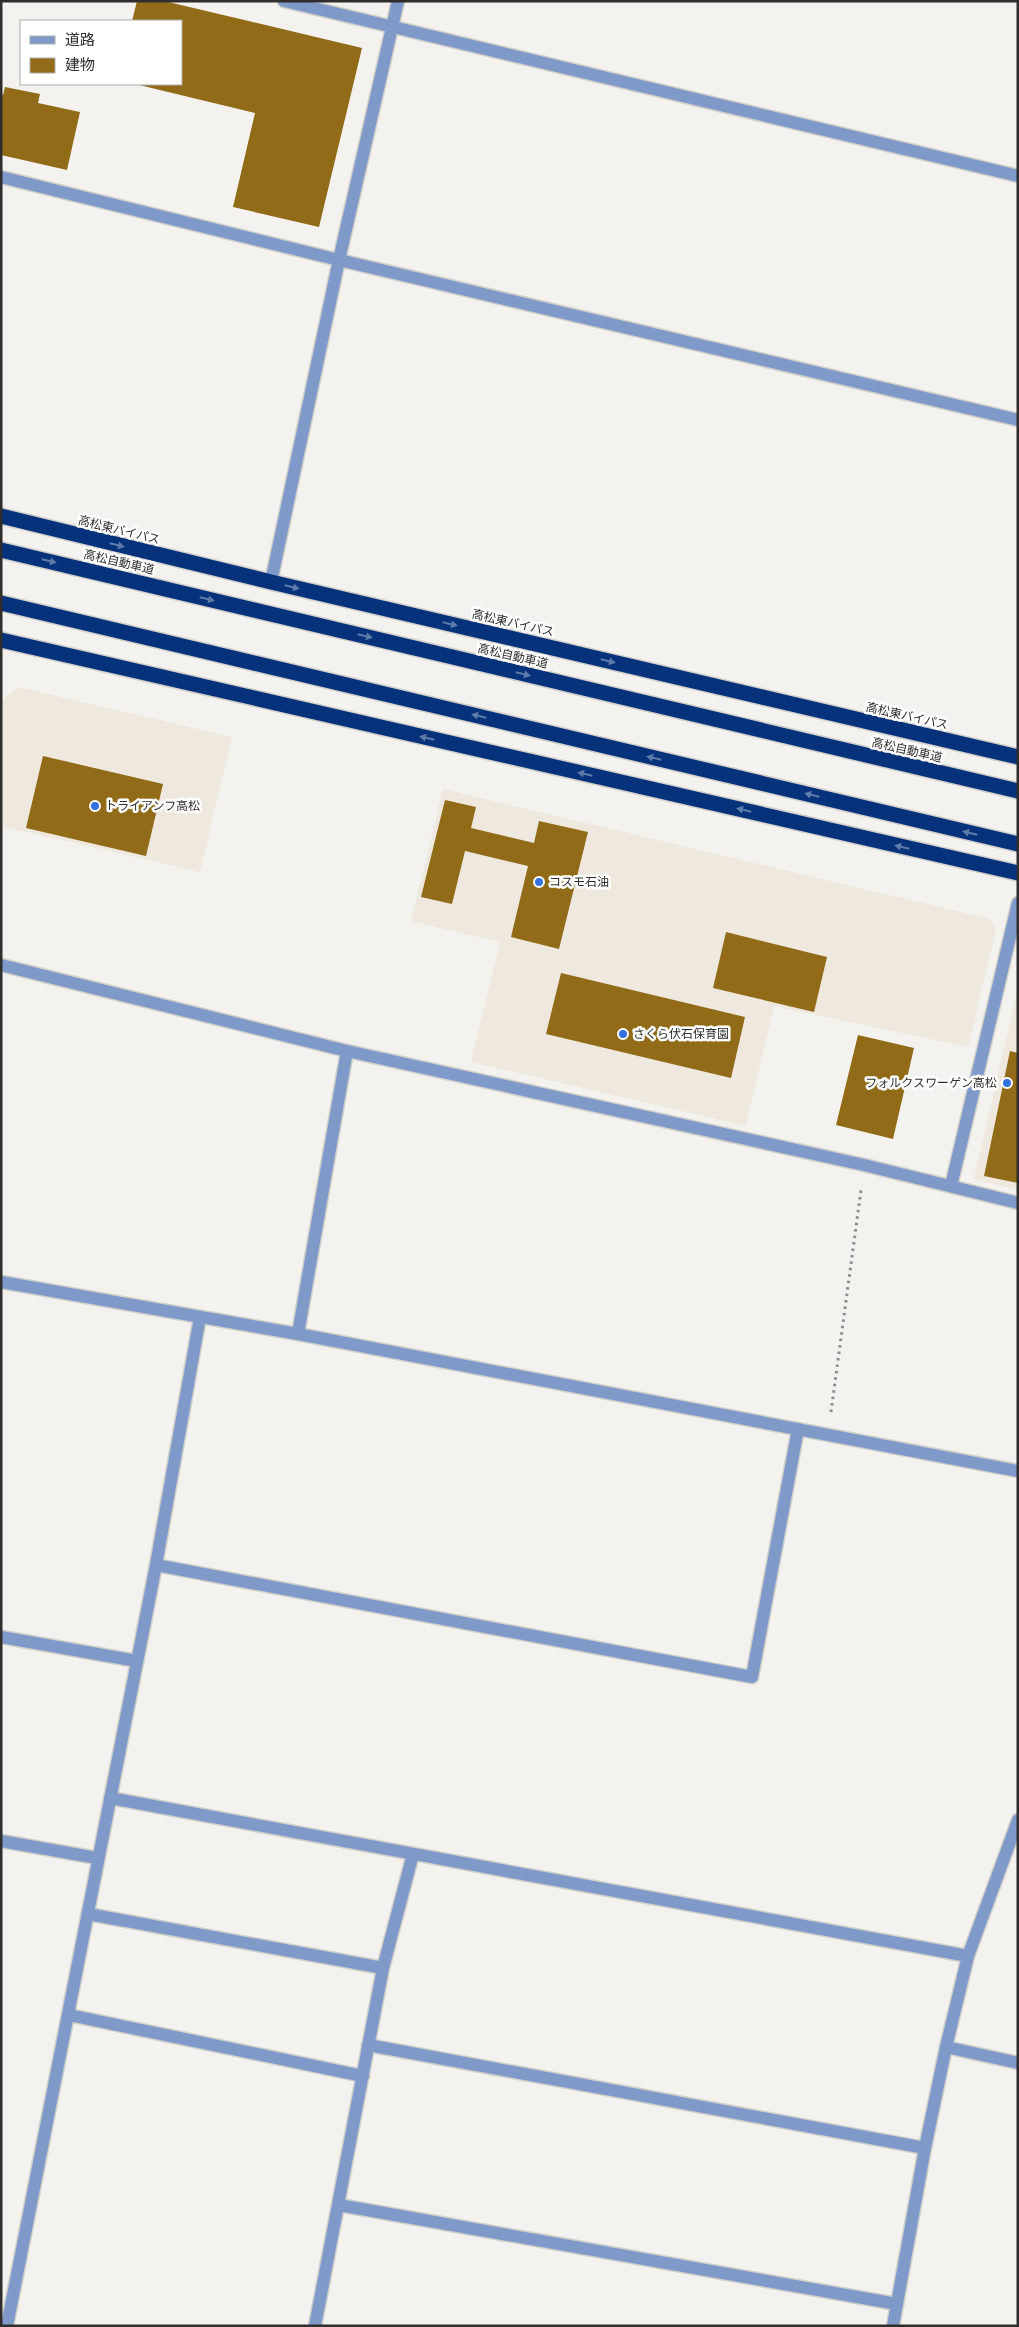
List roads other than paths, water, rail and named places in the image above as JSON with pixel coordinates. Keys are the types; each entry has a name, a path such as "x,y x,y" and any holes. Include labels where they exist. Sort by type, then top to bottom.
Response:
{"highway":[{"name":"高松東バイパス","path":"1,516 271,582 1018,757"},
{"name":"高松自動車道","path":"1,550 1018,792"},
{"path":"1,603 1018,844"},
{"path":"1,640 1018,873"}],"street":[{"path":"284,1 1018,176"},
{"path":"271,582 339,260 398,1"},
{"path":"1,177 339,260 1018,420"},
{"path":"950,1186 1018,904"},
{"path":"1,965 347,1050 864,1165 1018,1203"},
{"path":"298,1334 347,1050"},
{"path":"1,1282 298,1334 1018,1471"},
{"path":"7,2326 69,2016 97,1858 156,1565 200,1317"},
{"path":"156,1565 752,1677 798,1429"},
{"path":"1,1636 137,1661"},
{"path":"110,1798 968,1956"},
{"path":"895,2325 897,2304 925,2148 946,2047 968,1956 1018,1820"},
{"path":"1,1841 97,1858"},
{"path":"314,2326 339,2205 383,1968 413,1854"},
{"path":"88,1914 383,1968"},
{"path":"69,2016 363,2076"},
{"path":"368,2045 925,2148"},
{"path":"946,2047 1018,2063"},
{"path":"339,2205 897,2304"}],"place":[{"name":"トライアンフ高松","path":"95,806"},
{"name":"コスモ石油","path":"539,882"},
{"name":"さくら伏石保育園","path":"623,1034"},
{"name":"フォルクスワーゲン高松","path":"1007,1083"}]}
